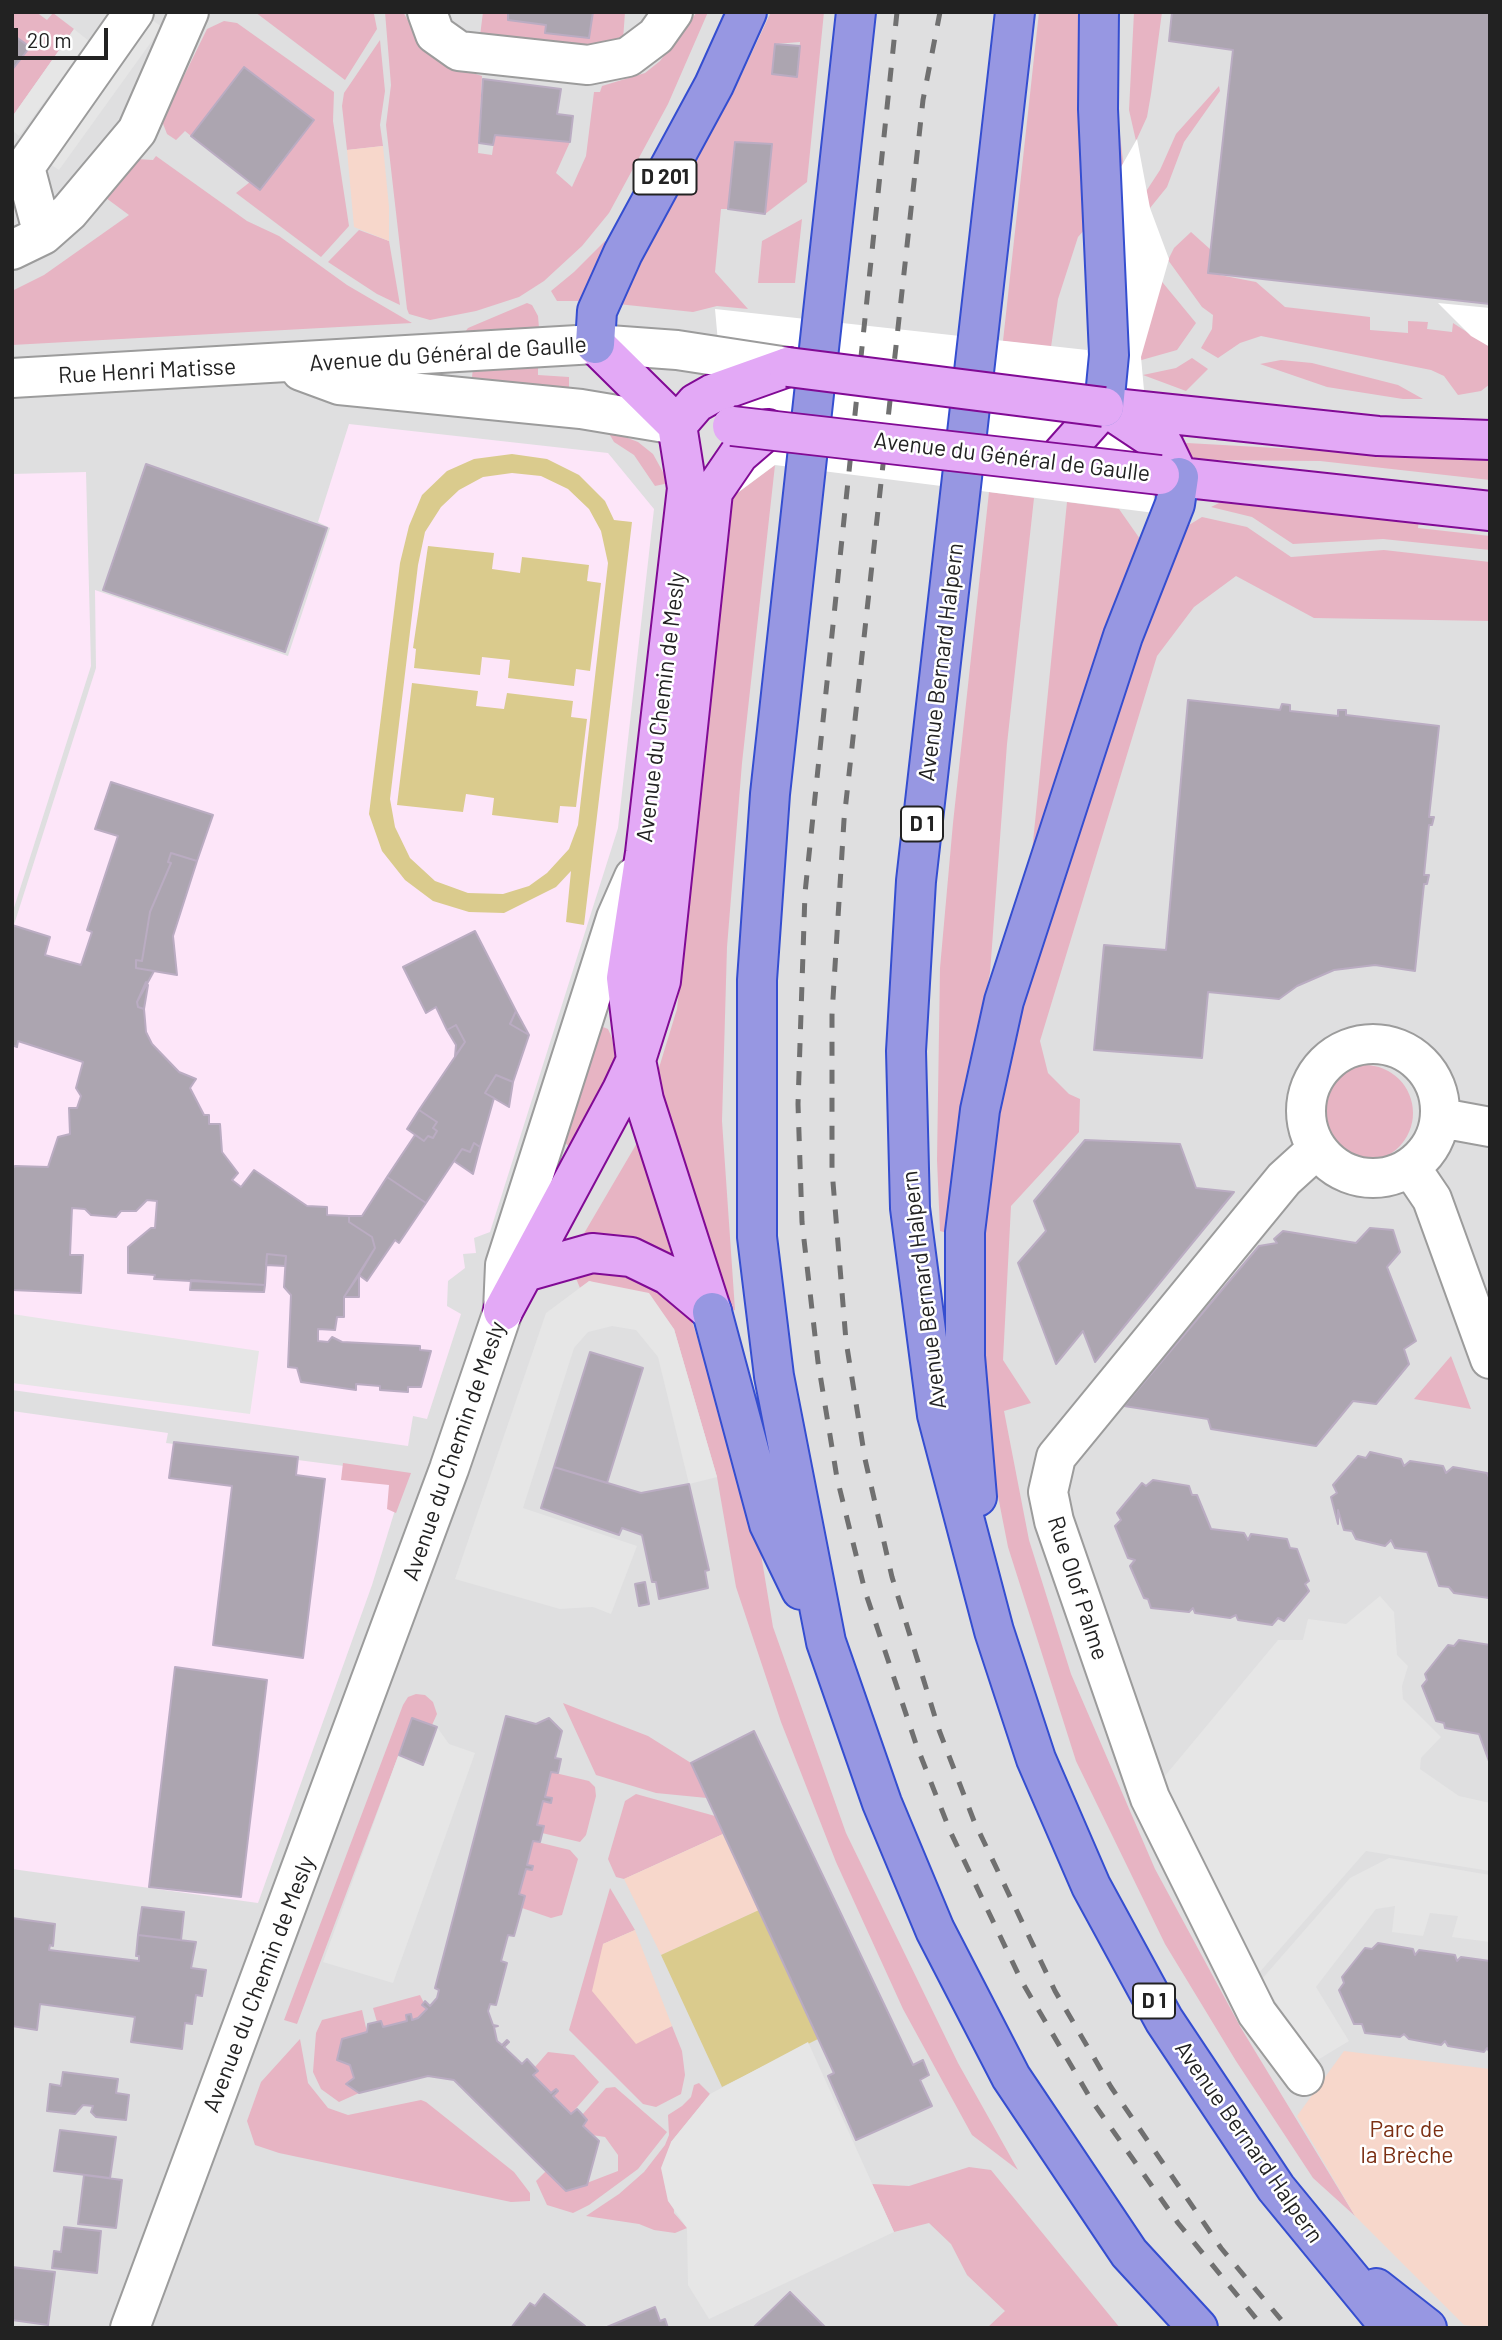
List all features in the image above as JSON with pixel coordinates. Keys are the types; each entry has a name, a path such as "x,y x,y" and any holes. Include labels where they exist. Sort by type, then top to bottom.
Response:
{"highway":[{"name":"D 201","path":"595,344 597,311 607,288 714,85 747,12"},
{"path":"826,1642 774,1377 757,1237 755,1027 770,794 856,12"},
{"name":"Avenue Bernard Halpern","path":"1015,12 916,881 906,1051 910,1208 937,1415 994,1631 1036,1759 1091,1886 1164,2020 1276,2188 1391,2328"},
{"path":"1099,12 1098,109 1109,355 1104,407"},
{"path":"994,1631 965,1356 965,1232 980,1110 1004,1001 1123,636 1175,504 1169,453"},
{"path":"712,1312 769,1524 826,1642 882,1803 935,1930 1011,2077 1129,2253 1170,2328"},
{"name":"D 1","path":"1313,2236 1427,2328"},
{"path":"1129,2253 1198,2328"}],"main road":[{"path":"595,344 677,425"},
{"path":"503,1311 636,1060 661,981 713,492 738,426 788,367"},
{"name":"Avenue du Général de Gaulle","path":"788,367 1104,407 1169,453 1490,511"},
{"path":"1056,461 1104,407"},
{"name":"Avenue du Général de Gaulle","path":"677,425 738,426 1056,461 1378,436 1490,440"},
{"name":"Avenue du Chemin de Mesly","path":"645,853 687,488 677,425"},
{"path":"645,853 626,978 636,1060 644,1100 712,1312"},
{"path":"525,1272 592,1253 631,1257 668,1275 712,1312"}],"street":[{"path":"27,243 25,167 134,12"},
{"path":"27,243 69,212 137,131 189,12"},
{"path":"427,12 435,34 459,51 588,65 628,57 656,36 673,12"},
{"name":"Avenue du Général de Gaulle","path":"282,364 595,344 651,348 788,367"},
{"name":"Avenue du Général de Gaulle","path":"282,364 339,385 581,409 677,425"},
{"name":"Rue Henri Matisse","path":"12,378 282,364"},
{"name":"Avenue du Chemin de Mesly","path":"130,2328 382,1657 503,1311 505,1265 617,918 645,853"},
{"path":"1384,1044 1407,1053 1427,1070 1439,1095 1441,1118 1435,1140 1425,1155 1410,1168 1395,1175 1368,1179 1340,1171 1317,1149 1306,1124 1306,1100 1314,1078 1328,1060 1355,1046 1384,1044"},
{"path":"1441,1118 1490,1127"},
{"name":"Rue Olof Palme","path":"1304,2076 1257,2013 1150,1798 1054,1521 1048,1492 1056,1457 1284,1179 1317,1149"},
{"path":"1410,1168 1432,1199 1490,1359"}],"shaded area":[{"path":"12,12 1490,12 1490,2328 12,2328"},
{"path":"12,12 36,12 47,20 53,13 74,29 12,117 12,70 30,47 12,34"},
{"path":"255,12 374,14 377,29 345,80"},
{"path":"385,12 403,12 424,48 445,64 482,76 478,153 492,155 495,135 570,142 556,173 572,187 586,156 594,92 600,92 602,86 645,73 660,61 697,12 708,12 668,104 609,213 582,246 544,281 519,297 476,311 430,320 409,314 407,309 386,125 391,85"},
{"path":"483,12 508,12 508,20 546,25 546,33 589,38 593,12 625,12 623,40 593,49 480,36"},
{"path":"771,12 824,12 807,182 765,214 772,144 735,142 728,209 721,209 715,272 748,309 717,306 693,312 618,304 734,91","holes":["800,42 797,77 772,74 775,44"]},
{"path":"1039,12 1083,12 1086,228 1078,237 1058,299 1051,347 1003,341"},
{"path":"1134,12 1162,12 1147,117 1136,141 1129,110"},
{"path":"144,14 162,27 59,170 41,158"},
{"path":"224,21 237,23 334,92 333,121 349,226 321,257 236,193 250,182 244,67 191,136 185,131 176,140 167,134 162,121 207,29"},
{"path":"74,29 89,41 19,136 12,130 12,117"},
{"path":"380,40 385,91 380,125 383,146 347,150 342,106 344,93"},
{"path":"1219,86 1220,91 1184,142 1167,187 1150,208 1145,193 1160,170 1176,134"},
{"path":"1112,126 1120,135 1125,177 1143,246 1163,283 1196,323 1177,350 1131,363"},
{"path":"156,156 247,221 279,236 347,285 412,323 12,345 12,291 44,275 129,215 106,198 137,159 153,160"},
{"path":"802,219 795,283 758,283 762,241"},
{"path":"359,230 389,241 400,305 377,294 328,262"},
{"path":"1191,232 1211,250 1209,273 1256,282 1285,307 1370,317 1370,330 1408,333 1408,321 1428,322 1427,329 1452,332 1453,323 1490,347 1490,384 1481,391 1458,395 1444,376 1431,370 1261,336 1240,343 1218,358 1201,348 1212,329 1213,315 1202,307 1168,260 1174,248"},
{"path":"605,241 609,243 584,301 557,301 551,291"},
{"path":"527,303 532,305 538,316 539,328 465,332 468,328"},
{"path":"1192,358 1208,369 1186,391 1143,375 1176,368"},
{"path":"1281,360 1312,363 1398,385 1423,399 1403,399 1327,387 1260,364"},
{"path":"538,361 538,375 569,377 569,392 475,380 472,377 473,368"},
{"path":"349,424 608,453 654,509 618,828 490,1232 474,1238 476,1253 463,1254 465,1268 448,1281 447,1306 461,1314 427,1419 413,1416 408,1446 12,1390 12,931 96,668 95,590 288,656 330,528 318,522"},
{"path":"607,430 638,442 653,454 669,483 655,486 634,455 614,442"},
{"path":"1187,443 1490,460 1490,480 1320,461 1197,460 1187,458 1180,446"},
{"path":"512,454 547,459 579,475 605,501 614,520 632,522 584,925 566,922 571,871 556,887 504,913 469,912 433,901 405,880 382,851 369,814 400,563 409,526 422,495 447,471 474,459","holes":["512,473 541,476 568,489 589,509 601,531 608,563 578,825 569,849 547,873 529,886 503,894 468,893 435,881 410,858 395,827 390,799 418,565 425,532 441,507 459,490 483,477"]},
{"path":"775,465 742,763 727,947 722,1121 735,1310 727,1312 658,1093 658,1071 677,1009 732,497"},
{"path":"86,472 91,666 12,914 12,474"},
{"path":"989,492 1034,498 1007,744 990,973 962,1100 947,1233 940,1231 937,1160 940,968"},
{"path":"1223,501 1419,520 1418,528 1490,536 1490,550 1383,539 1293,544 1252,517 1211,507"},
{"path":"1067,502 1119,509 1140,539 1031,862"},
{"path":"1202,517 1247,527 1291,557 1384,550 1490,562 1490,621 1314,618 1236,576 1194,607 1157,656 1040,1041 1048,1073 1069,1094 1080,1099 1079,1132 1011,1206 1003,1360 1031,1403 1004,1411 1029,1540 1071,1674 1155,1869 1241,2028 1355,2216 1313,2178 1236,2061 1165,1944 1076,1761 1008,1547 996,1486 979,1349 984,1211 995,1121 1033,963 1156,589 1189,525"},
{"path":"428,546 494,553 492,569 520,573 522,557 589,565 587,581 601,583 590,671 576,669 574,686 508,678 510,660 482,657 480,675 414,668 416,649 413,648"},
{"path":"412,683 478,691 476,706 504,709 507,693 573,701 571,717 587,719 576,807 560,806 558,823 492,815 494,798 466,794 463,812 397,805"},
{"path":"603,1027 608,1029 612,1038 618,1076 575,1151 560,1139 593,1034"},
{"path":"1365,1065 1383,1069 1399,1079 1409,1095 1413,1113 1409,1131 1399,1147 1383,1157 1365,1161 1347,1157 1331,1147 1321,1131 1317,1113 1321,1095 1331,1079 1347,1069"},
{"path":"637,1143 673,1259 579,1242"},
{"path":"592,1265 641,1275 691,1318 737,1463 760,1548 773,1627 846,1833 958,2063 1018,2170 972,2135 903,2009 836,1862 781,1722 736,1587 717,1477 674,1329 590,1281 580,1288 575,1276"},
{"path":"589,1281 649,1293 674,1329 717,1477 689,1484 658,1357 636,1330 612,1326 588,1332 574,1348 523,1508 637,1546 611,1614 593,1607 560,1609 455,1579 546,1313"},
{"path":"12,1314 259,1351 250,1414 12,1383"},
{"path":"1451,1356 1471,1409 1414,1399"},
{"path":"12,1411 168,1433 166,1443 406,1474 372,1585 258,1903 12,1869"},
{"path":"343,1463 411,1473 396,1513 387,1509 389,1485 341,1480"},
{"path":"1380,1596 1394,1612 1397,1655 1408,1666 1402,1686 1403,1699 1441,1737 1421,1758 1420,1769 1459,1796 1490,1803 1490,1871 1366,1851 1251,1982 1190,1849 1164,1777 1278,1640 1303,1640 1308,1619 1346,1624"},
{"path":"425,1695 433,1702 437,1714 432,1725 412,1719 297,2024 284,2020 403,1705 408,1697"},
{"path":"563,1703 648,1736 691,1763 707,1798 656,1793 596,1775"},
{"path":"412,1718 437,1727 449,1744 475,1753 393,1983 323,1962"},
{"path":"551,1772 589,1781 595,1787 596,1796 586,1835 580,1842 542,1833 537,1825 543,1801 550,1803 552,1798 545,1797"},
{"path":"636,1794 715,1816 723,1834 624,1879 616,1877 608,1859 625,1801"},
{"path":"533,1841 570,1850 578,1859 562,1915 551,1918 522,1908 519,1894"},
{"path":"1389,1858 1490,1875 1490,1942 1452,1937 1458,1916 1430,1913 1423,1936 1392,1932 1395,1906 1376,1909 1316,1987 1349,2041 1316,2061 1261,1980 1350,1878"},
{"path":"610,1888 635,1930 603,1944 636,2043 672,2026 682,2051 685,2075 681,2094 656,2107 643,2104 569,2030"},
{"path":"759,1910 818,2039 722,2087 661,1955"},
{"path":"420,1995 427,2009 418,2018 412,2020 411,2014 406,2015 407,2021 383,2027 381,2021 377,2022 373,2008"},
{"path":"362,2010 367,2032 342,2039 337,2059 350,2065 354,2078 346,2084 359,2093 339,2102 321,2089 313,2072 316,2033 322,2020"},
{"path":"300,2039 308,2083 328,2108 348,2115 421,2100 426,2102 514,2172 530,2193 530,2201 511,2202 279,2153 255,2145 247,2121 261,2082"},
{"path":"808,2042 894,2232 709,2319 688,2285 687,2228 668,2201 661,2168 671,2142 710,2094"},
{"path":"548,2052 574,2055 599,2082 571,2114 553,2096 558,2091 556,2089 551,2093 533,2075 537,2071 535,2067"},
{"path":"699,2083 710,2094 671,2142 674,2213 687,2228 675,2233 586,2216 619,2194 644,2172 665,2145 669,2135 668,2115 691,2097 694,2085"},
{"path":"615,2087 667,2132 638,2169 589,2205 573,2213 547,2205 536,2181 546,2171 566,2191 618,2171 618,2155 605,2137 592,2135 583,2126 587,2120 582,2115 606,2088"},
{"path":"969,2167 991,2170 1120,2328 987,2328 1005,2311 967,2275 951,2244 929,2223 894,2232 872,2184 909,2186"}],"green space":[{"path":"383,146 389,207 389,241 354,227 347,150"},
{"path":"723,1834 759,1910 661,1955 624,1879"},
{"path":"635,1930 672,2026 636,2044 592,1991 603,1944"},
{"name":"Parc de la Brèche","path":"1344,2051 1490,2069 1490,2328 1464,2325 1355,2216 1297,2116"}],"pier":[{"path":"1137,139 1150,208 1169,259 1141,357 1155,513 775,465 732,497 715,309 1087,350 1090,326 1086,228"},
{"path":"1438,303 1490,308 1490,347 1471,336"}],"building":[{"path":"508,12 593,12 589,38 545,33 546,25 508,20"},
{"path":"1172,12 1490,12 1490,304 1208,273 1233,50 1169,41"},
{"path":"12,34 30,47 12,70"},
{"path":"775,44 800,46 797,77 772,74"},
{"path":"244,67 314,120 260,190 191,136"},
{"path":"483,79 561,89 557,114 573,116 570,142 495,135 493,145 479,143"},
{"path":"735,142 772,144 765,214 728,209"},
{"path":"146,464 327,528 285,652 103,590"},
{"path":"1188,700 1280,710 1282,704 1290,705 1290,711 1338,716 1338,710 1346,710 1346,715 1439,726 1429,817 1434,817 1432,825 1429,825 1424,875 1429,875 1427,884 1424,884 1415,971 1375,965 1334,970 1297,986 1279,999 1208,992 1202,1058 1094,1050 1104,945 1166,950"},
{"path":"111,782 213,815 197,861 171,853 168,862 171,863 150,912 142,961 136,960 136,968 154,971 137,1002 138,1007 144,1009 146,1032 152,1044 179,1072 196,1079 190,1088 204,1115 209,1115 209,1124 220,1124 222,1152 238,1173 232,1180 241,1187 254,1170 307,1206 327,1207 327,1215 349,1216 349,1222 372,1237 375,1248 344,1297 344,1317 337,1317 335,1330 318,1329 318,1341 328,1342 332,1337 342,1342 420,1346 420,1350 431,1351 421,1387 408,1387 408,1392 380,1390 380,1386 356,1384 356,1390 301,1382 297,1368 288,1367 291,1295 284,1287 286,1256 267,1254 265,1285 154,1279 155,1275 128,1273 128,1247 151,1228 155,1228 157,1201 147,1200 136,1211 121,1211 116,1217 91,1215 85,1209 72,1208 70,1255 83,1255 81,1293 12,1290 12,1169 15,1166 48,1167 58,1137 70,1134 69,1108 77,1108 81,1096 76,1088 83,1062 18,1041 17,1047 12,1045 12,925 50,937 45,955 81,965 92,932 87,930 118,836 95,829"},
{"path":"171,853 197,861 173,936 177,975 136,968 136,960 142,961 150,912 171,863 168,862"},
{"path":"475,931 516,1011 510,1024 529,1035 513,1082 496,1075 485,1093 494,1098 480,1147 474,1143 470,1152 462,1149 426,1203 387,1177 415,1135 424,1141 428,1136 433,1138 437,1131 433,1128 437,1122 419,1110 465,1042 456,1025 447,1030 436,1007 426,1013 403,967"},
{"path":"146,982 148,985 144,1009 138,1007 137,1002"},
{"path":"516,1011 529,1035 510,1024"},
{"path":"456,1025 465,1042 455,1056 456,1045 447,1030"},
{"path":"496,1075 513,1082 509,1107 485,1093"},
{"path":"419,1110 437,1122 433,1128 437,1131 433,1138 428,1136 424,1141 407,1129"},
{"path":"1085,1140 1180,1144 1196,1188 1234,1192 1095,1362 1083,1331 1056,1364 1018,1263 1046,1231 1034,1201"},
{"path":"474,1143 480,1147 473,1174 454,1161 462,1149 470,1152"},
{"path":"387,1177 426,1203 399,1243 395,1240 367,1281 359,1275 375,1248 372,1237 349,1222 349,1216 362,1216"},
{"path":"1370,1228 1393,1230 1400,1252 1387,1267 1416,1341 1404,1349 1409,1364 1376,1404 1353,1401 1316,1446 1211,1429 1208,1419 1124,1406 1259,1246 1277,1243 1274,1239 1283,1231 1356,1243"},
{"path":"267,1254 286,1256 285,1266 266,1265"},
{"path":"359,1275 359,1297 344,1297"},
{"path":"191,1280 265,1285 264,1292 190,1290"},
{"path":"590,1352 643,1368 607,1483 554,1467"},
{"path":"174,1442 298,1457 296,1475 325,1479 303,1658 213,1645 232,1486 169,1478"},
{"path":"1370,1452 1401,1459 1404,1466 1410,1461 1443,1466 1446,1473 1453,1467 1487,1473 1490,1480 1489,1598 1454,1593 1449,1587 1439,1586 1427,1552 1395,1548 1391,1540 1385,1546 1356,1539 1352,1531 1344,1530 1338,1510 1338,1524 1331,1497 1337,1493 1333,1485 1358,1456 1366,1458"},
{"path":"554,1467 641,1493 689,1484 709,1570 705,1571 708,1588 659,1599 656,1582 652,1582 642,1535 622,1528 619,1535 541,1508"},
{"path":"1153,1480 1189,1486 1192,1495 1197,1495 1211,1529 1244,1533 1248,1540 1251,1534 1287,1539 1290,1548 1297,1549 1309,1581 1305,1584 1309,1591 1284,1621 1278,1618 1272,1625 1238,1620 1236,1615 1230,1618 1195,1613 1193,1608 1189,1612 1151,1608 1130,1566 1135,1560 1128,1558 1115,1526 1121,1520 1117,1513 1142,1483 1146,1486"},
{"path":"645,1582 649,1604 639,1606 635,1584"},
{"path":"1459,1640 1490,1645 1490,1764 1479,1734 1445,1728 1444,1723 1436,1721 1422,1686 1427,1680 1425,1674 1448,1645 1454,1646"},
{"path":"175,1667 267,1680 241,1897 149,1887"},
{"path":"506,1716 536,1724 549,1718 562,1731 555,1758 561,1759 558,1773 551,1772 545,1797 552,1798 551,1803 543,1801 537,1825 544,1826 540,1842 533,1841 527,1865 533,1866 532,1870 526,1869 519,1894 525,1896 514,1936 508,1935 501,1961 507,1963 496,2005 490,2004 488,2011 493,2025 498,2026 494,2027 497,2041 502,2045 507,2040 509,2042 504,2047 522,2064 527,2059 538,2071 533,2075 551,2093 556,2089 558,2091 553,2096 571,2114 577,2109 587,2120 583,2126 599,2141 587,2185 566,2191 454,2080 428,2076 359,2093 346,2084 354,2078 350,2065 337,2060 342,2039 367,2032 368,2024 381,2021 383,2027 407,2021 406,2015 411,2014 412,2020 418,2018 427,2009 422,2005 425,2001 430,2006 437,1998 439,1990 435,1988"},
{"path":"412,1718 437,1727 423,1765 399,1755"},
{"path":"754,1731 913,2065 923,2060 929,2075 920,2080 932,2106 856,2140 828,2076 834,2073 691,1763"},
{"path":"142,1907 184,1912 181,1940 138,1935"},
{"path":"12,1918 55,1924 53,1946 50,1945 49,1950 139,1961 139,1956 136,1956 138,1935 196,1942 191,1968 206,1970 202,1996 196,1995 192,2024 185,2023 182,2049 131,2042 135,2017 40,2004 37,2030 12,2026"},
{"path":"1378,1943 1413,1949 1415,1955 1419,1950 1455,1955 1457,1961 1461,1957 1490,1961 1490,2053 1487,2048 1484,2052 1448,2046 1445,2041 1441,2045 1409,2039 1404,2034 1400,2037 1365,2033 1362,2024 1354,2024 1339,1990 1344,1983 1342,1977 1365,1948 1372,1949"},
{"path":"63,2072 118,2079 116,2093 129,2095 126,2120 96,2117 91,2112 93,2106 83,2105 75,2114 47,2111 50,2084 61,2086"},
{"path":"60,2130 116,2137 110,2178 54,2171"},
{"path":"84,2175 122,2180 116,2228 78,2224"},
{"path":"64,2227 101,2231 97,2273 52,2268 54,2251 61,2252"},
{"path":"12,2267 55,2272 48,2325 12,2320"},
{"path":"790,2292 826,2328 753,2328"},
{"path":"544,2294 585,2326 511,2328 530,2303 535,2306"},
{"path":"655,2307 660,2321 665,2319 668,2328 607,2327"}],"railway":[{"path":"897,12 805,893 798,1104 802,1222 818,1362 837,1478 865,1591 916,1744 950,1831 1022,1982 1092,2101 1178,2223 1264,2328"},
{"path":"940,12 923,100 844,820 832,1015 832,1170 846,1341 865,1459 892,1577 939,1730 974,1821 1055,1991 1111,2087 1221,2248 1288,2328"}]}
